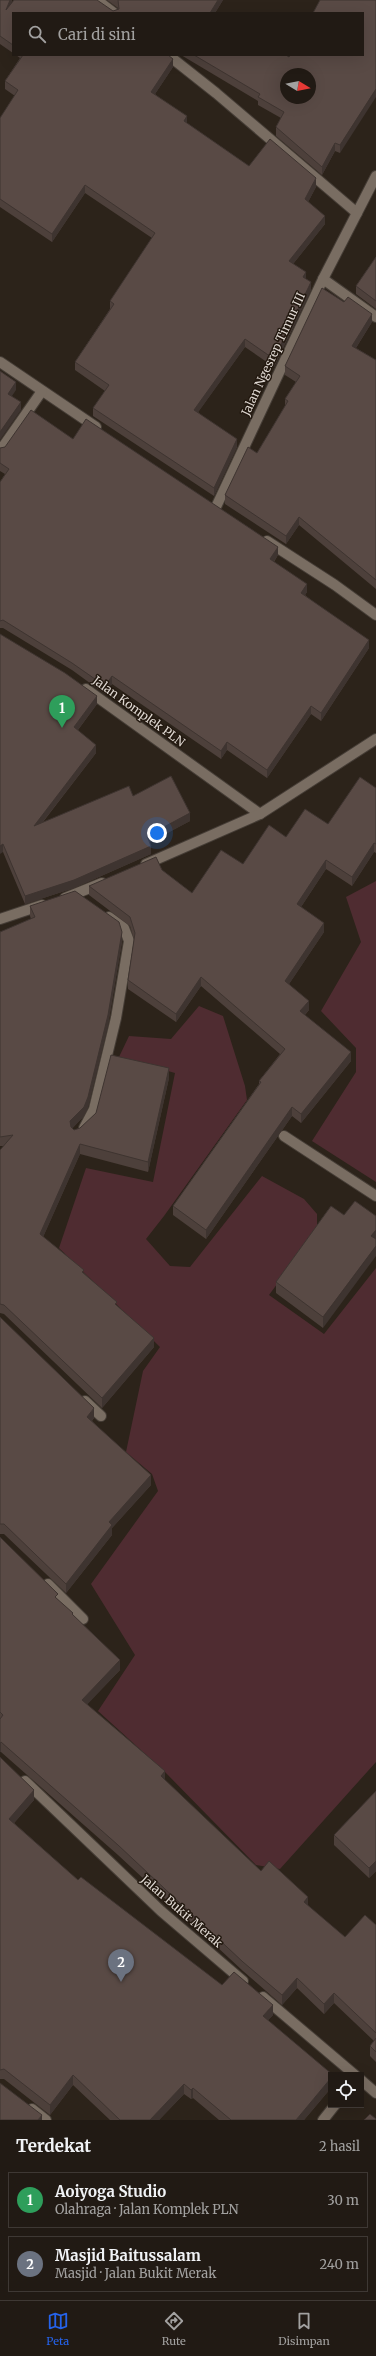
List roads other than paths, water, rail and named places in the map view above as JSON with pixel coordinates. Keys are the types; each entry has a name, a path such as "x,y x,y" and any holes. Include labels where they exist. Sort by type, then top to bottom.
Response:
{"street":[{"path":"97,0 113,12"},
{"path":"169,56 216,93 357,213"},
{"name":"Jalan Ngesrep Timur III","path":"216,507 322,279 376,176"},
{"path":"322,279 376,317"},
{"path":"0,362 106,434"},
{"path":"0,451 42,391"},
{"path":"255,533 335,585 376,615"},
{"name":"Jalan Komplek PLN","path":"75,681 260,814"},
{"path":"135,868 260,814 376,739"},
{"path":"0,919 76,894 113,878"},
{"path":"76,894 88,902"},
{"path":"76,1133 87,1124 94,1110 116,1018 129,941 124,928 99,910"},
{"path":"284,1136 376,1196"},
{"path":"78,1394 101,1416"},
{"path":"39,1576 83,1619"},
{"name":"Jalan Bukit Merak","path":"18,1775 161,1911 351,2072"},
{"path":"364,2082 376,2092"},
{"path":"23,2102 46,2120"},
{"path":"323,2120 333,2108"}],"place":[{"name":"Aoiyoga Studio","path":"62,728"},
{"name":"Masjid Baitussalam","path":"121,1982"}]}
